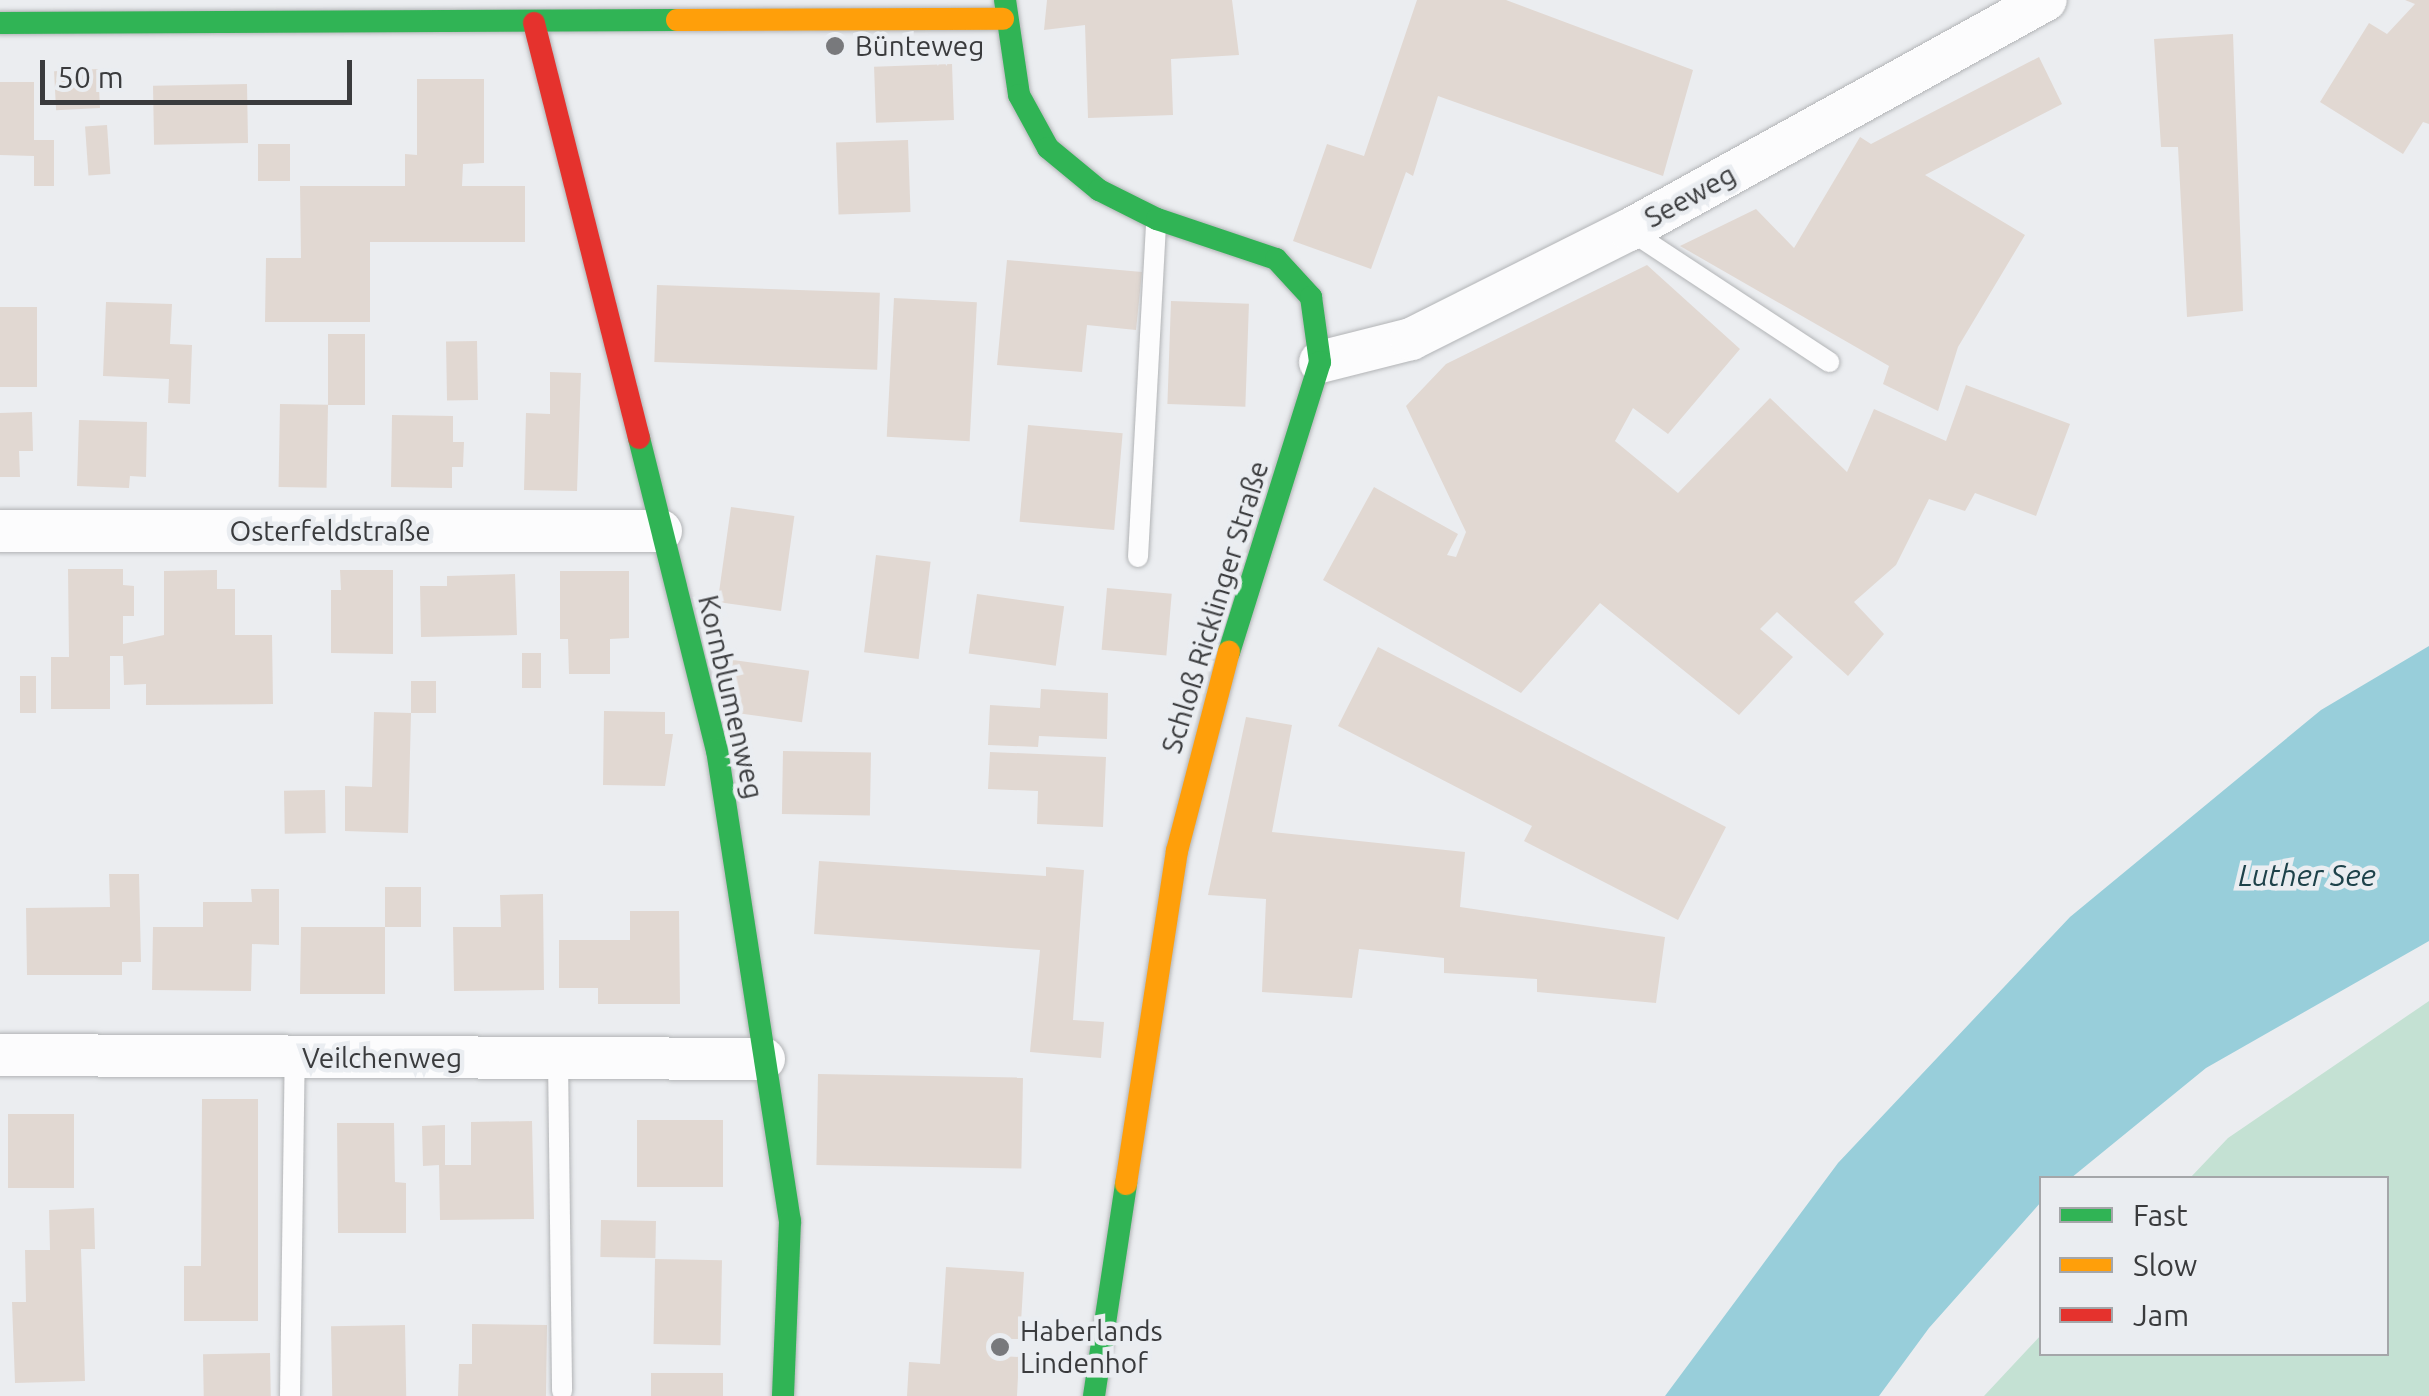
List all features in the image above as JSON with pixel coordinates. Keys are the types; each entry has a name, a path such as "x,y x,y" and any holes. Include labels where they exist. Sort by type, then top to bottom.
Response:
{"street":[{"name":"Seeweg","path":"1320,362 1411,340 1629,230 2046,0"},
{"path":"0,23 220,12 384,11 534,23 1004,10"},
{"name":"Schloß Ricklinger Straße","path":"1004,10 1019,95 1048,148 1099,190 1156,219 1276,260 1311,297 1320,362 1253,589 1219,679 1177,851 1094,1396"},
{"name":"Kornblumenweg","path":"534,23 717,750 790,1221 791,1316 783,1396"},
{"name":"Osterfeldstraße","path":"0,531 660,531"},
{"name":"Veilchenweg","path":"0,1055 764,1059"}],"lane":[{"path":"1138,557 1156,219"},
{"path":"1629,230 1829,362"},
{"path":"290,1396 295,1058"},
{"path":"558,1058 562,1392"}],"green space":[{"path":"2429,1001 2429,1396 1984,1396 2039,1337 2039,1356 2389,1356 2389,1176 2192,1176 2228,1138"}],"water":[{"name":"Luther See","path":"2429,646 2429,941 2206,1068 2073,1176 2039,1176 2039,1204 1929,1328 1879,1396 1665,1396 1838,1163 2070,917 2321,710"}],"building":[{"path":"1047,0 1232,0 1239,55 1171,59 1173,115 1088,118 1085,25 1044,30"},
{"path":"1417,0 1506,0 1693,70 1663,176 1438,96 1413,176 1406,172 1371,269 1293,241 1327,144 1364,156"},
{"path":"2405,0 2429,0 2429,124 2423,122 2403,154 2320,102 2369,23 2387,34 2415,4"},
{"path":"2233,34 2243,311 2187,317 2178,147 2161,147 2154,39"},
{"path":"2039,57 2062,104 1925,175 2025,235 1958,347 1938,411 1883,384 1889,366 1680,246 1756,209 1794,248 1860,137 1871,144"},
{"path":"952,64 954,120 876,123 874,67"},
{"path":"98,69 100,108 56,110 54,71"},
{"path":"417,79 484,79 484,163 463,164 462,186 525,186 525,242 370,242 370,322 265,322 266,258 301,258 300,186 405,186 405,154 417,155"},
{"path":"0,82 34,82 34,140 54,140 54,186 34,186 34,156 0,155"},
{"path":"247,84 248,143 154,145 153,86"},
{"path":"107,125 110,174 88,175 85,127"},
{"path":"908,140 911,212 839,214 836,143"},
{"path":"258,144 290,144 290,181 258,181"},
{"path":"1007,260 1142,272 1136,330 1087,325 1082,372 997,365"},
{"path":"1647,265 1740,349 1668,434 1633,408 1615,441 1678,493 1770,398 1847,472 1874,409 1946,441 1966,385 2070,424 2036,516 1975,493 1965,511 1929,499 1896,565 1854,602 1884,634 1848,676 1777,612 1760,629 1793,657 1739,715 1600,603 1521,693 1323,580 1374,487 1458,534 1447,555 1456,557 1466,532 1406,406 1446,364"},
{"path":"657,285 880,293 877,370 654,362"},
{"path":"894,298 977,302 970,441 887,437"},
{"path":"1171,301 1249,304 1245,407 1167,404"},
{"path":"106,302 172,304 170,344 192,345 190,404 168,403 169,379 103,376"},
{"path":"0,307 37,307 37,387 0,387"},
{"path":"328,334 365,334 365,405 328,405"},
{"path":"477,341 478,400 447,401 446,342"},
{"path":"550,372 581,373 577,491 524,490 526,413 550,414"},
{"path":"280,404 328,405 327,488 279,487"},
{"path":"32,412 33,451 19,451 20,477 0,477 0,413"},
{"path":"392,415 453,416 453,442 464,442 463,467 452,467 452,488 391,487"},
{"path":"79,420 147,422 146,477 130,476 129,488 77,486"},
{"path":"1028,425 1123,433 1114,530 1020,522"},
{"path":"731,507 794,516 781,611 718,602"},
{"path":"876,555 931,562 919,659 864,652"},
{"path":"68,569 123,569 123,585 134,586 134,616 123,616 123,644 164,635 164,571 217,570 217,589 235,589 235,635 272,635 273,704 146,705 146,684 124,685 123,656 110,656 110,709 51,709 51,657 69,657"},
{"path":"340,570 393,570 393,654 331,653 331,590 341,590"},
{"path":"560,571 629,571 629,638 610,639 610,674 569,674 568,639 560,639"},
{"path":"515,574 517,635 421,637 420,586 447,586 447,576"},
{"path":"1107,588 1172,594 1166,655 1102,650"},
{"path":"977,594 1064,606 1056,666 969,653"},
{"path":"1378,647 1726,827 1678,920 1524,841 1532,826 1338,726"},
{"path":"522,653 541,653 541,688 522,688"},
{"path":"733,660 809,671 802,722 726,711"},
{"path":"20,676 36,676 36,713 20,713"},
{"path":"411,681 436,681 436,713 411,713"},
{"path":"1041,689 1108,693 1107,739 1039,736 1038,747 988,745 990,705 1040,708"},
{"path":"604,711 665,712 665,734 673,734 665,786 603,785"},
{"path":"374,712 411,713 408,833 345,831 345,786 372,787"},
{"path":"1246,717 1292,725 1272,832 1465,852 1460,907 1665,937 1656,1003 1537,992 1537,979 1444,973 1444,958 1359,949 1352,998 1262,992 1266,899 1208,895"},
{"path":"783,751 871,753 870,816 782,814"},
{"path":"990,752 1106,757 1103,827 1037,824 1038,791 988,789"},
{"path":"325,790 326,833 285,834 284,791"},
{"path":"819,861 1046,876 1046,867 1084,870 1073,1020 1104,1022 1101,1058 1030,1052 1040,950 814,934"},
{"path":"109,874 139,874 141,962 122,962 122,975 27,975 26,908 110,907"},
{"path":"385,887 421,887 421,927 385,927"},
{"path":"251,889 279,889 279,945 252,944 251,991 152,990 153,927 203,927 203,902 252,902"},
{"path":"543,894 544,990 454,991 453,927 501,927 500,895"},
{"path":"630,911 679,911 680,1004 598,1004 598,988 559,988 559,940 630,940"},
{"path":"301,927 385,927 385,994 300,994"},
{"path":"818,1074 1023,1078 1021,1169 816,1165"},
{"path":"202,1099 258,1099 258,1321 184,1321 184,1266 201,1266"},
{"path":"8,1114 74,1114 74,1188 8,1188"},
{"path":"637,1120 723,1120 723,1187 637,1187"},
{"path":"532,1121 534,1219 440,1220 439,1165 423,1166 422,1126 445,1125 445,1165 471,1165 471,1122"},
{"path":"337,1123 394,1123 395,1182 406,1183 406,1233 338,1233"},
{"path":"94,1208 95,1249 81,1249 85,1381 15,1383 12,1302 26,1302 25,1250 50,1250 49,1210"},
{"path":"601,1220 656,1221 655,1258 600,1257"},
{"path":"655,1259 722,1260 721,1345 654,1344"},
{"path":"946,1267 1024,1272 1020,1339 1000,1339 1000,1356 1019,1357 1017,1396 907,1396 909,1362 940,1364"},
{"path":"472,1324 547,1325 546,1396 458,1396 459,1364 472,1364"},
{"path":"405,1325 406,1396 332,1396 331,1326"},
{"path":"270,1353 271,1396 204,1396 203,1354"},
{"path":"651,1373 723,1373 723,1396 651,1396"}],"traffic: fast":[{"path":"1005,0 1019,95 1048,148 1099,190 1157,219 1276,259 1311,297 1320,362 1229,652"},
{"path":"0,23 677,20"},
{"path":"639,438 717,750 790,1221 783,1396"},
{"path":"1094,1396 1126,1184"}],"traffic: slow":[{"path":"677,20 1003,19"},
{"path":"1126,1184 1177,851 1229,652"}],"traffic: jam":[{"path":"534,23 639,438"}],"place":[{"name":"Bünteweg","path":"835,46"},
{"name":"Haberlands Lindenhof","path":"1000,1347"}]}
